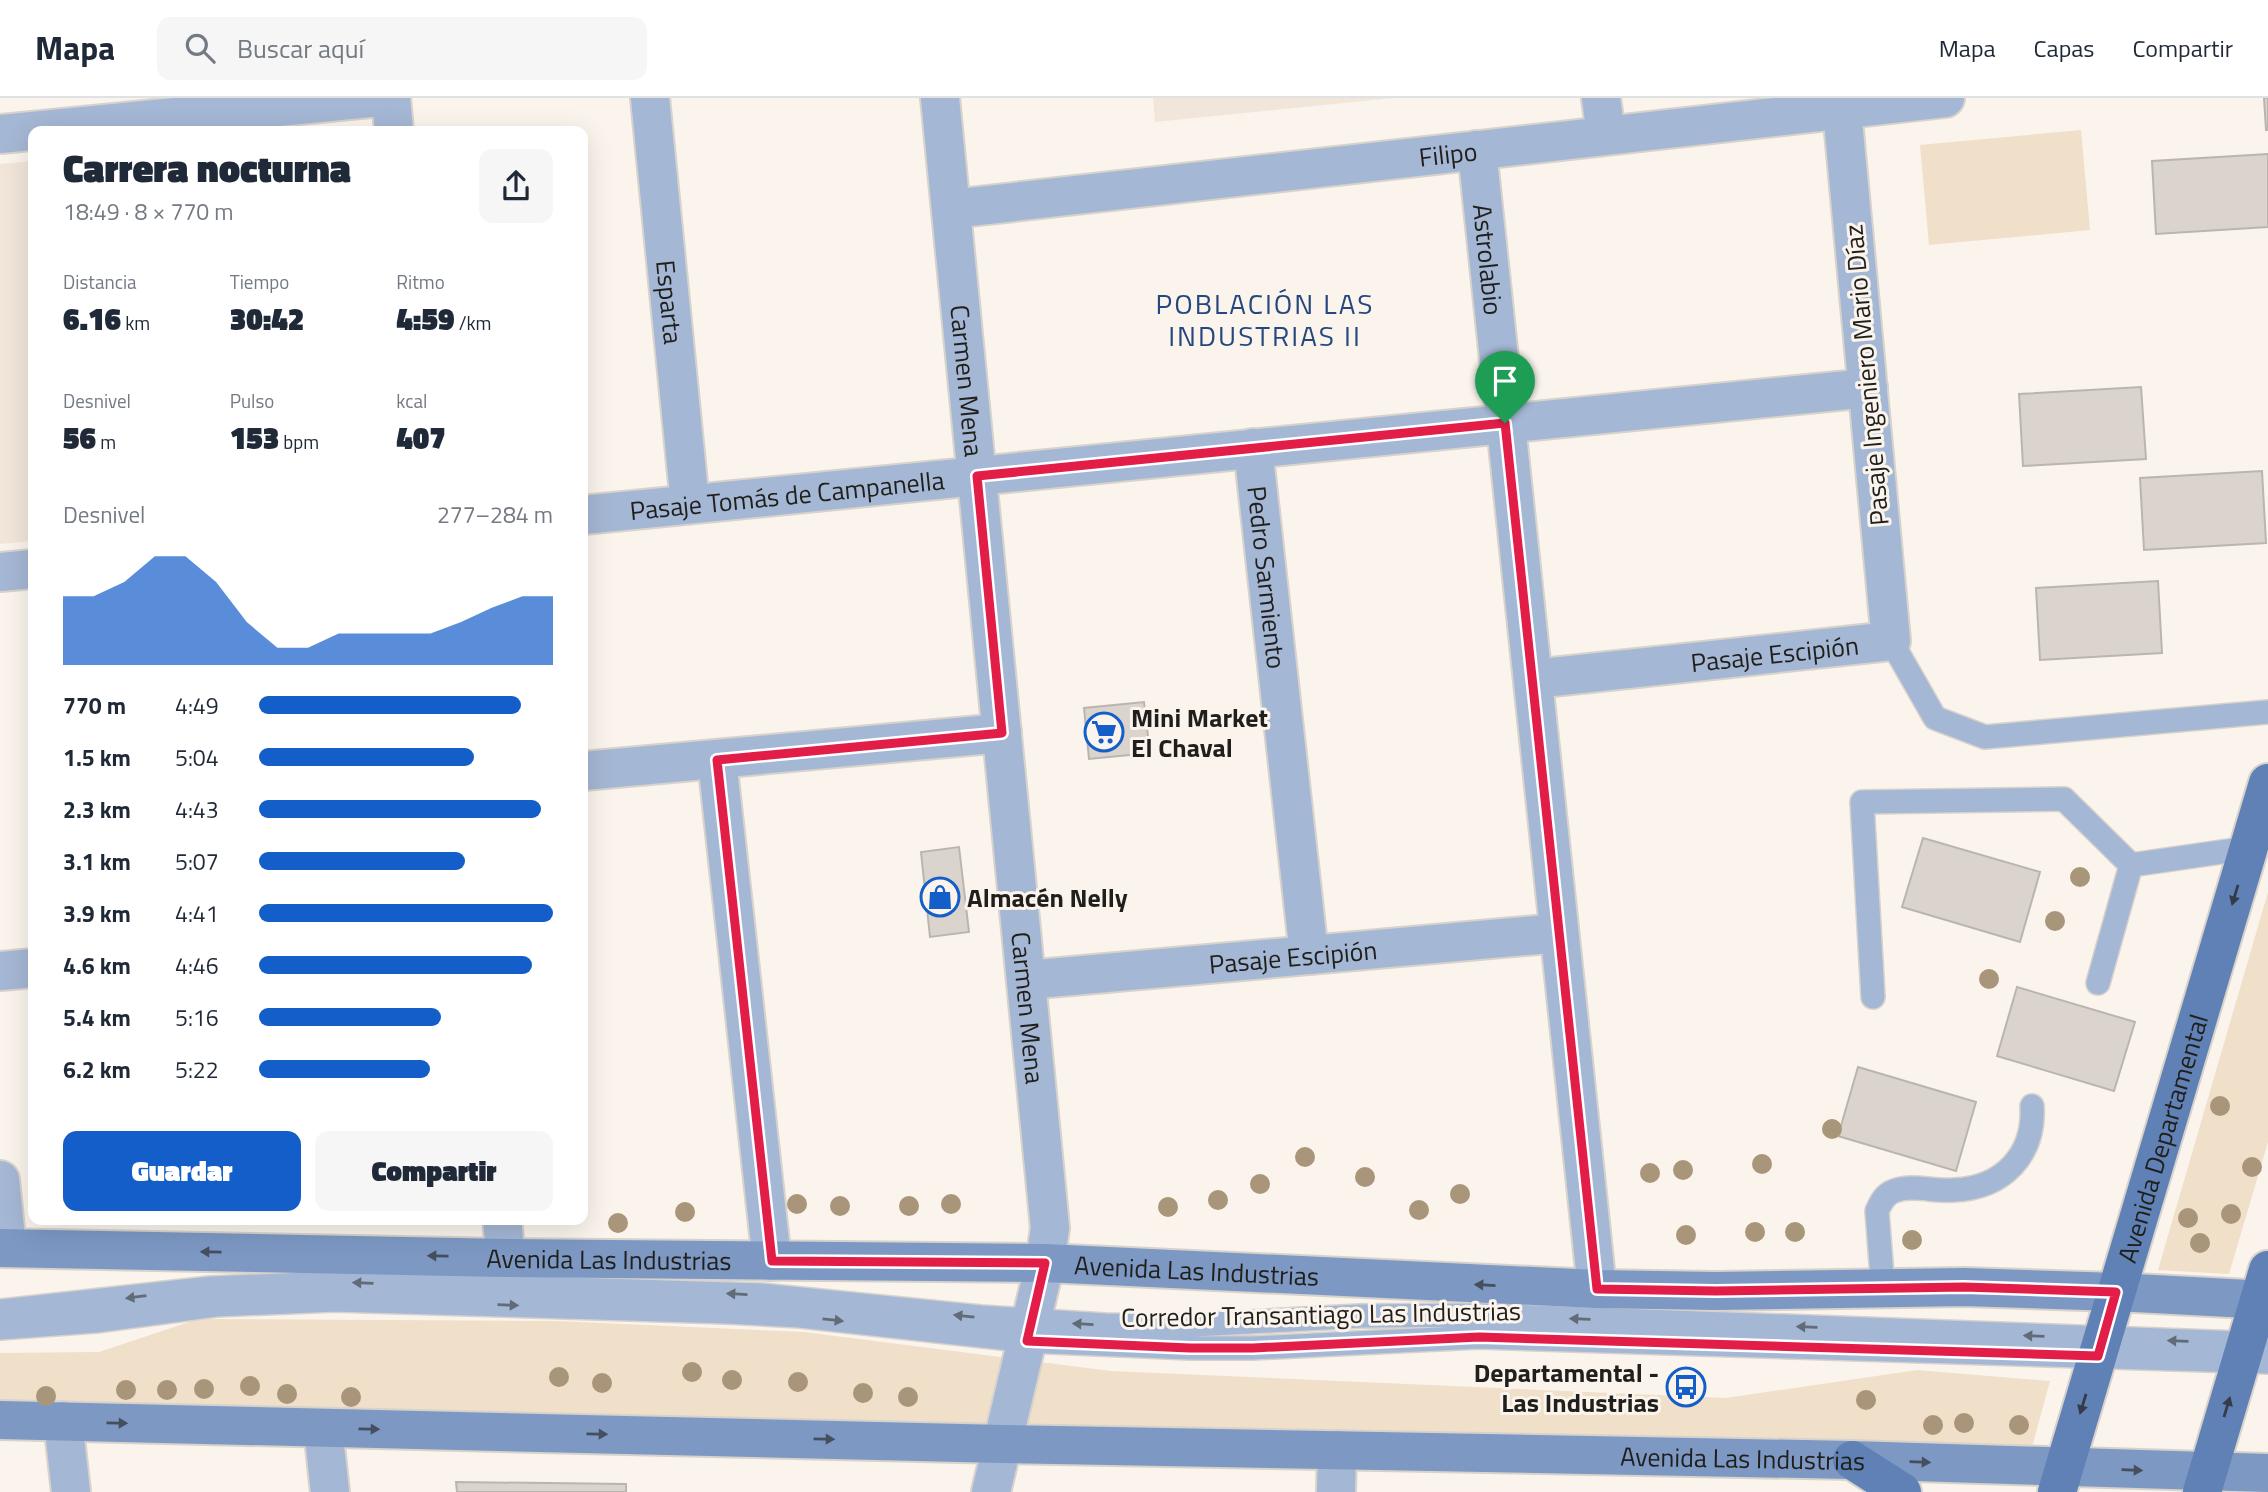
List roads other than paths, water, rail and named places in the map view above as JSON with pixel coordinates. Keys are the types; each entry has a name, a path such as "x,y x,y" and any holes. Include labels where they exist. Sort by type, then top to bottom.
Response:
{"main road":[{"name":"Avenida Departamental","path":"2060,1480 2268,783"},
{"name":"Avenida Las Industrias","path":"3,1248 506,1258 1045,1263 1597,1289 1716,1291 1964,1287 2116,1292 2265,1290"},
{"path":"2204,1482 2256,1352 2265,1290"},
{"name":"Avenida Las Industrias","path":"0,1420 1003,1444 1852,1460 2060,1480 2204,1482 2268,1474"},
{"path":"1852,1460 1902,1492"}],"street":[{"path":"72,126 299,101 370,98"},
{"path":"391,98 394,126"},
{"name":"Esparta","path":"650,98 690,504"},
{"name":"Carmen Mena","path":"940,98 1050,1228 1045,1263 991,1492"},
{"path":"1601,98 1606,135"},
{"name":"Filipo","path":"951,209 1945,98"},
{"name":"Pasaje Ingeniero Mario Díaz","path":"1842,110 1891,641"},
{"path":"0,134 28,131"},
{"name":"Astrolabio","path":"1477,150 1597,1289"},
{"name":"Pasaje Tomás de Campanella","path":"588,514 1868,388"},
{"name":"Pedro Sarmiento","path":"1253,449 1309,955"},
{"path":"0,572 28,569"},
{"name":"Pasaje Escipión","path":"1533,679 1891,641"},
{"path":"588,771 1002,733"},
{"path":"717,760 772,1261"},
{"name":"Pasaje Escipión","path":"1026,980 1559,933"},
{"path":"0,971 28,968"},
{"path":"0,1180 3,1248"},
{"path":"503,1225 506,1258"},
{"path":"63,1421 71,1492"},
{"path":"323,1428 330,1492"},
{"path":"1336,1492 1337,1450"}],"lane":[{"path":"1891,641 1935,718 1985,737 2268,712"},
{"path":"1873,997 1862,802 2064,799 2131,865"},
{"path":"2131,865 2249,848"},
{"path":"2098,983 2131,865"},
{"path":"1882,1289 1877,1211 1882,1200 1896,1190 1929,1188 1954,1191 1972,1188 2005,1172 2027,1148 2032,1134 2032,1106"},
{"name":"Corredor Transantiago Las Industrias","path":"0,1311 211,1288 350,1282 761,1295 1029,1331"},
{"name":"Corredor Transantiago Las Industrias","path":"0,1328 96,1321 216,1305 335,1300 776,1315 1029,1331 1360,1317 1484,1315 2100,1347 2256,1352"}],"place":[{"name":"Mini Market El Chaval","path":"1104,732"},
{"name":"Almacén Nelly","path":"940,897"},
{"name":"Departamental - Las Industrias","path":"1686,1387"}],"district":[{"name":"POBLACIÓN LAS INDUSTRIAS II","path":"1265,319"}]}
